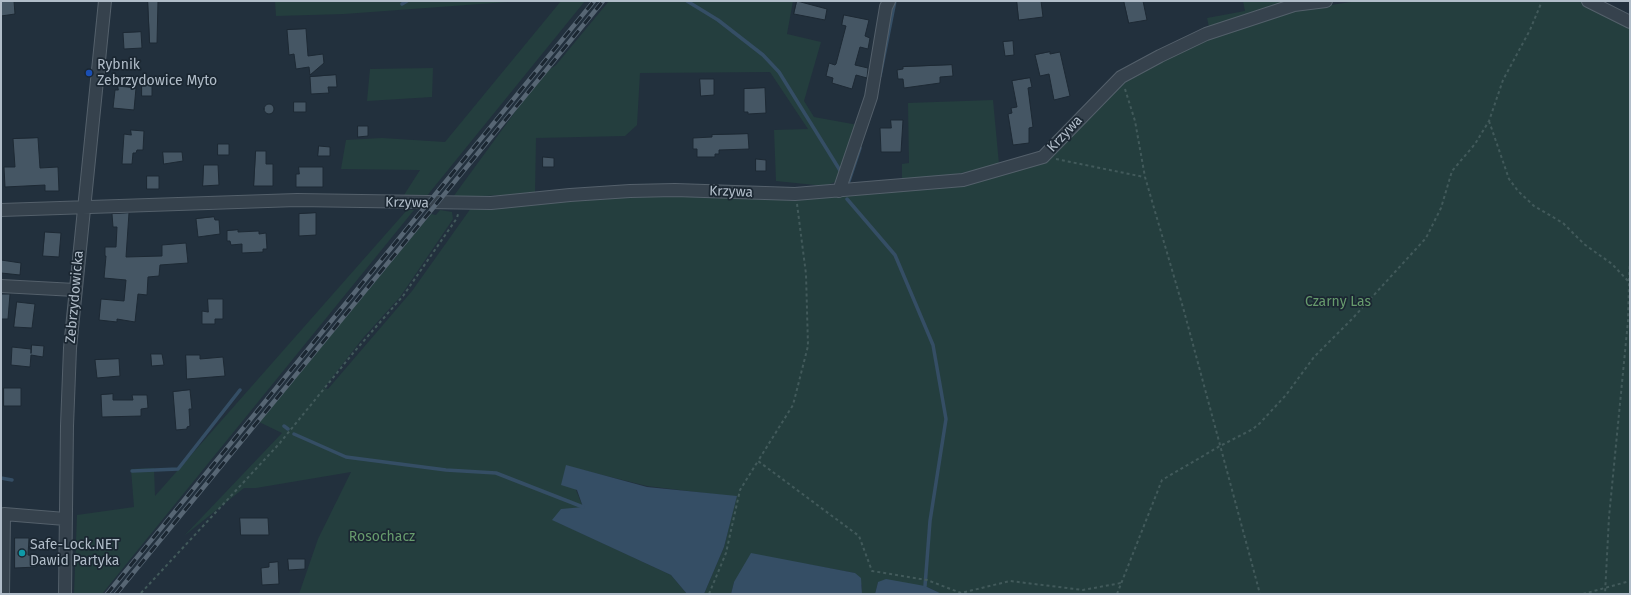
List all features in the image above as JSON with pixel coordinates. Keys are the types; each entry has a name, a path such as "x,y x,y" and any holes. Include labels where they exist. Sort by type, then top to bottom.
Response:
{"street":[{"name":"Zebrzydowicka","path":"65,594 68,384 83,207 105,1"},
{"path":"839,191 871,97 886,7 889,1"},
{"name":"Krzywa","path":"1,210 297,200 498,203 570,194 675,190 795,194 963,180 1043,157 1121,77 1206,34 1294,5 1326,1"},
{"path":"1588,1 1630,22"},
{"path":"1,286 75,290"},
{"path":"3,594 4,514 65,518"}],"path":[{"path":"1117,594 1162,480 1220,446 1253,429 1270,414 1314,357 1352,319 1426,238 1439,214 1452,171 1474,144 1489,121 1502,80 1530,30 1542,1"},
{"path":"1121,77 1135,121 1145,177 1184,311 1260,594"},
{"path":"1489,121 1509,179 1518,191 1534,206 1563,223 1584,244 1612,264 1629,282"},
{"path":"1043,157 1145,177"},
{"path":"141,593 279,444 354,352 403,296 457,218 460,203"},
{"path":"709,594 726,553 740,490 793,405 808,346 806,274 797,203"},
{"path":"1605,594 1609,517 1629,321 1630,262"},
{"path":"758,461 859,536 872,571 927,580 961,593 1010,581 1083,590 1121,583"},
{"path":"1583,594 1630,581"}],"green space":[{"path":"275,1 521,1 344,14 276,16"},
{"path":"561,1 585,1 426,197 404,195 420,170 341,169 346,140 382,138 445,142"},
{"path":"609,1 793,1 787,34 821,42 804,101 814,117 858,125 835,182 825,186 776,181 774,130 808,129 770,72 640,73 637,125 625,136 536,138 535,194 453,197 542,75 556,65"},
{"path":"1243,1 1305,1 1210,31 1207,18 1245,11"},
{"name":"Czarny Las","path":"1358,1 1577,1 1589,4 1630,28 1630,594 942,594 925,586 878,582 875,594 862,594 862,586 855,573 806,564 734,582 731,594 704,594 724,547 736,497 647,486 566,466 583,507 553,520 671,575 687,594 299,594 318,539 351,472 256,488 244,488 184,536 282,433 259,422 431,214 436,215 440,210 452,212 453,219 400,297 363,338 324,388 328,389 412,291 471,208 676,194 814,199 896,189 1045,159 1126,77 1201,41 1296,10"},
{"path":"433,68 432,97 367,101 370,69"},
{"path":"993,100 999,164 951,175 927,178 902,178 902,164 909,163 908,103"},
{"path":"407,210 414,210 102,594 74,594 77,515 134,507 131,469 154,468 155,496"}],"water":[{"path":"566,465 647,487 737,496 724,547 704,594 687,594 671,575 552,520 561,509 583,507 577,490 561,485"},
{"path":"751,553 855,573 861,578 862,594 731,594 734,582"},
{"path":"886,579 925,586 942,594 875,594 878,582"}],"building":[{"path":"1,1 14,1 15,14 1,16"},
{"path":"148,1 158,1 157,43 150,43"},
{"path":"797,1 827,9 825,20 794,14"},
{"path":"1017,1 1041,1 1043,17 1019,20"},
{"path":"1124,1 1143,1 1147,20 1129,23"},
{"path":"844,15 869,20 865,36 870,38 868,49 860,47 855,65 868,68 867,78 856,75 852,89 832,83 833,78 826,76 829,63 836,64 846,26 842,25"},
{"path":"306,29 308,56 323,54 324,63 310,75 309,67 296,69 294,54 289,55 287,30"},
{"path":"141,32 142,48 124,49 123,33"},
{"path":"1013,41 1014,55 1005,56 1003,42"},
{"path":"1050,52 1050,54 1060,52 1070,96 1054,100 1049,74 1040,76 1035,55"},
{"path":"952,65 953,76 940,77 940,83 904,88 903,79 898,79 897,70 903,69 903,67"},
{"path":"336,75 337,87 328,87 329,93 311,94 310,77"},
{"path":"1030,78 1032,87 1028,88 1033,127 1029,128 1029,143 1013,145 1008,114 1012,113 1011,108 1017,107 1012,81"},
{"path":"700,79 714,79 714,95 701,96"},
{"path":"142,84 152,84 152,96 142,96"},
{"path":"118,86 136,88 134,110 113,108 115,90 118,90"},
{"path":"765,88 766,113 748,114 748,112 744,112 744,89"},
{"path":"294,102 306,102 306,112 294,112"},
{"path":"269,104 274,109 269,114 264,109"},
{"path":"891,120 903,120 901,152 881,152 880,128 891,128"},
{"path":"358,126 368,126 368,136 358,137"},
{"path":"131,130 144,131 143,150 137,150 136,153 133,153 132,164 122,164 124,134 131,135"},
{"path":"748,134 749,149 719,150 719,154 715,154 715,157 697,157 697,149 693,149 693,138 712,137 712,135"},
{"path":"38,138 40,168 58,167 59,191 45,191 45,185 5,187 4,167 15,167 13,139"},
{"path":"218,144 229,144 229,155 218,155"},
{"path":"319,146 330,147 330,156 318,156"},
{"path":"256,151 266,151 266,164 273,164 273,186 254,186"},
{"path":"163,152 182,152 183,161 164,164"},
{"path":"543,157 554,158 554,167 543,167"},
{"path":"756,159 766,160 766,171 756,171"},
{"path":"204,165 218,165 219,185 203,186"},
{"path":"299,167 323,167 323,187 296,187 296,174 299,174"},
{"path":"147,176 159,176 159,189 147,189"},
{"path":"129,213 126,257 162,256 162,245 186,243 188,263 160,265 159,276 148,277 147,295 138,294 135,322 117,319 117,322 99,320 101,299 124,301 126,280 104,278 106,256 105,247 116,247 117,227 113,227 112,214"},
{"path":"316,213 316,235 299,236 299,214"},
{"path":"214,217 215,220 219,220 220,234 198,237 196,219"},
{"path":"238,230 238,232 259,231 259,234 266,233 267,249 263,249 263,252 242,253 242,244 231,245 230,241 227,241 227,231"},
{"path":"45,232 61,233 59,257 43,256"},
{"path":"1,260 21,263 20,275 1,273"},
{"path":"1,294 10,294 8,319 1,319"},
{"path":"208,299 223,299 223,319 215,319 215,324 202,324 202,311 208,312"},
{"path":"17,302 35,304 32,328 14,327"},
{"path":"32,345 44,346 43,357 31,355 30,367 11,365 12,347 31,349 31,353"},
{"path":"151,354 162,354 164,365 152,366"},
{"path":"186,355 200,355 200,359 223,357 225,376 187,379"},
{"path":"119,359 120,376 97,378 95,360"},
{"path":"4,388 21,388 21,406 4,406"},
{"path":"190,390 192,409 189,409 190,426 187,427 187,429 176,430 173,392"},
{"path":"113,394 113,400 133,400 132,395 147,395 148,408 141,409 141,416 102,417 101,395"},
{"path":"240,518 268,518 269,535 241,535"},
{"name":"Safe-Lock.NET Dawid Partyka","path":"15,538 29,538 28,555 37,556 40,559 40,564 36,567 15,568"},
{"path":"288,559 305,559 305,569 289,570"},
{"path":"278,562 279,584 262,585 261,568 269,567 269,563"}],"waterway":[{"path":"402,4 407,1"},
{"path":"687,1 718,20 763,55 779,72 841,172"},
{"path":"880,76 895,1"},
{"path":"849,181 860,148"},
{"path":"847,199 895,255 933,345 946,419 930,521 925,586"},
{"path":"132,471 178,469 240,390"},
{"path":"284,426 288,429"},
{"path":"294,434 346,457 446,470 496,473 583,507"},
{"path":"1,478 12,480"}],"railway":[{"path":"107,594 594,1"},
{"path":"116,594 603,1"}],"place":[{"name":"Rybnik Zebrzydowice Myto","path":"89,73"},
{"name":"Safe-Lock.NET Dawid Partyka","path":"22,553"}],"park label":[{"name":"Rosochacz","path":"382,537"}]}
